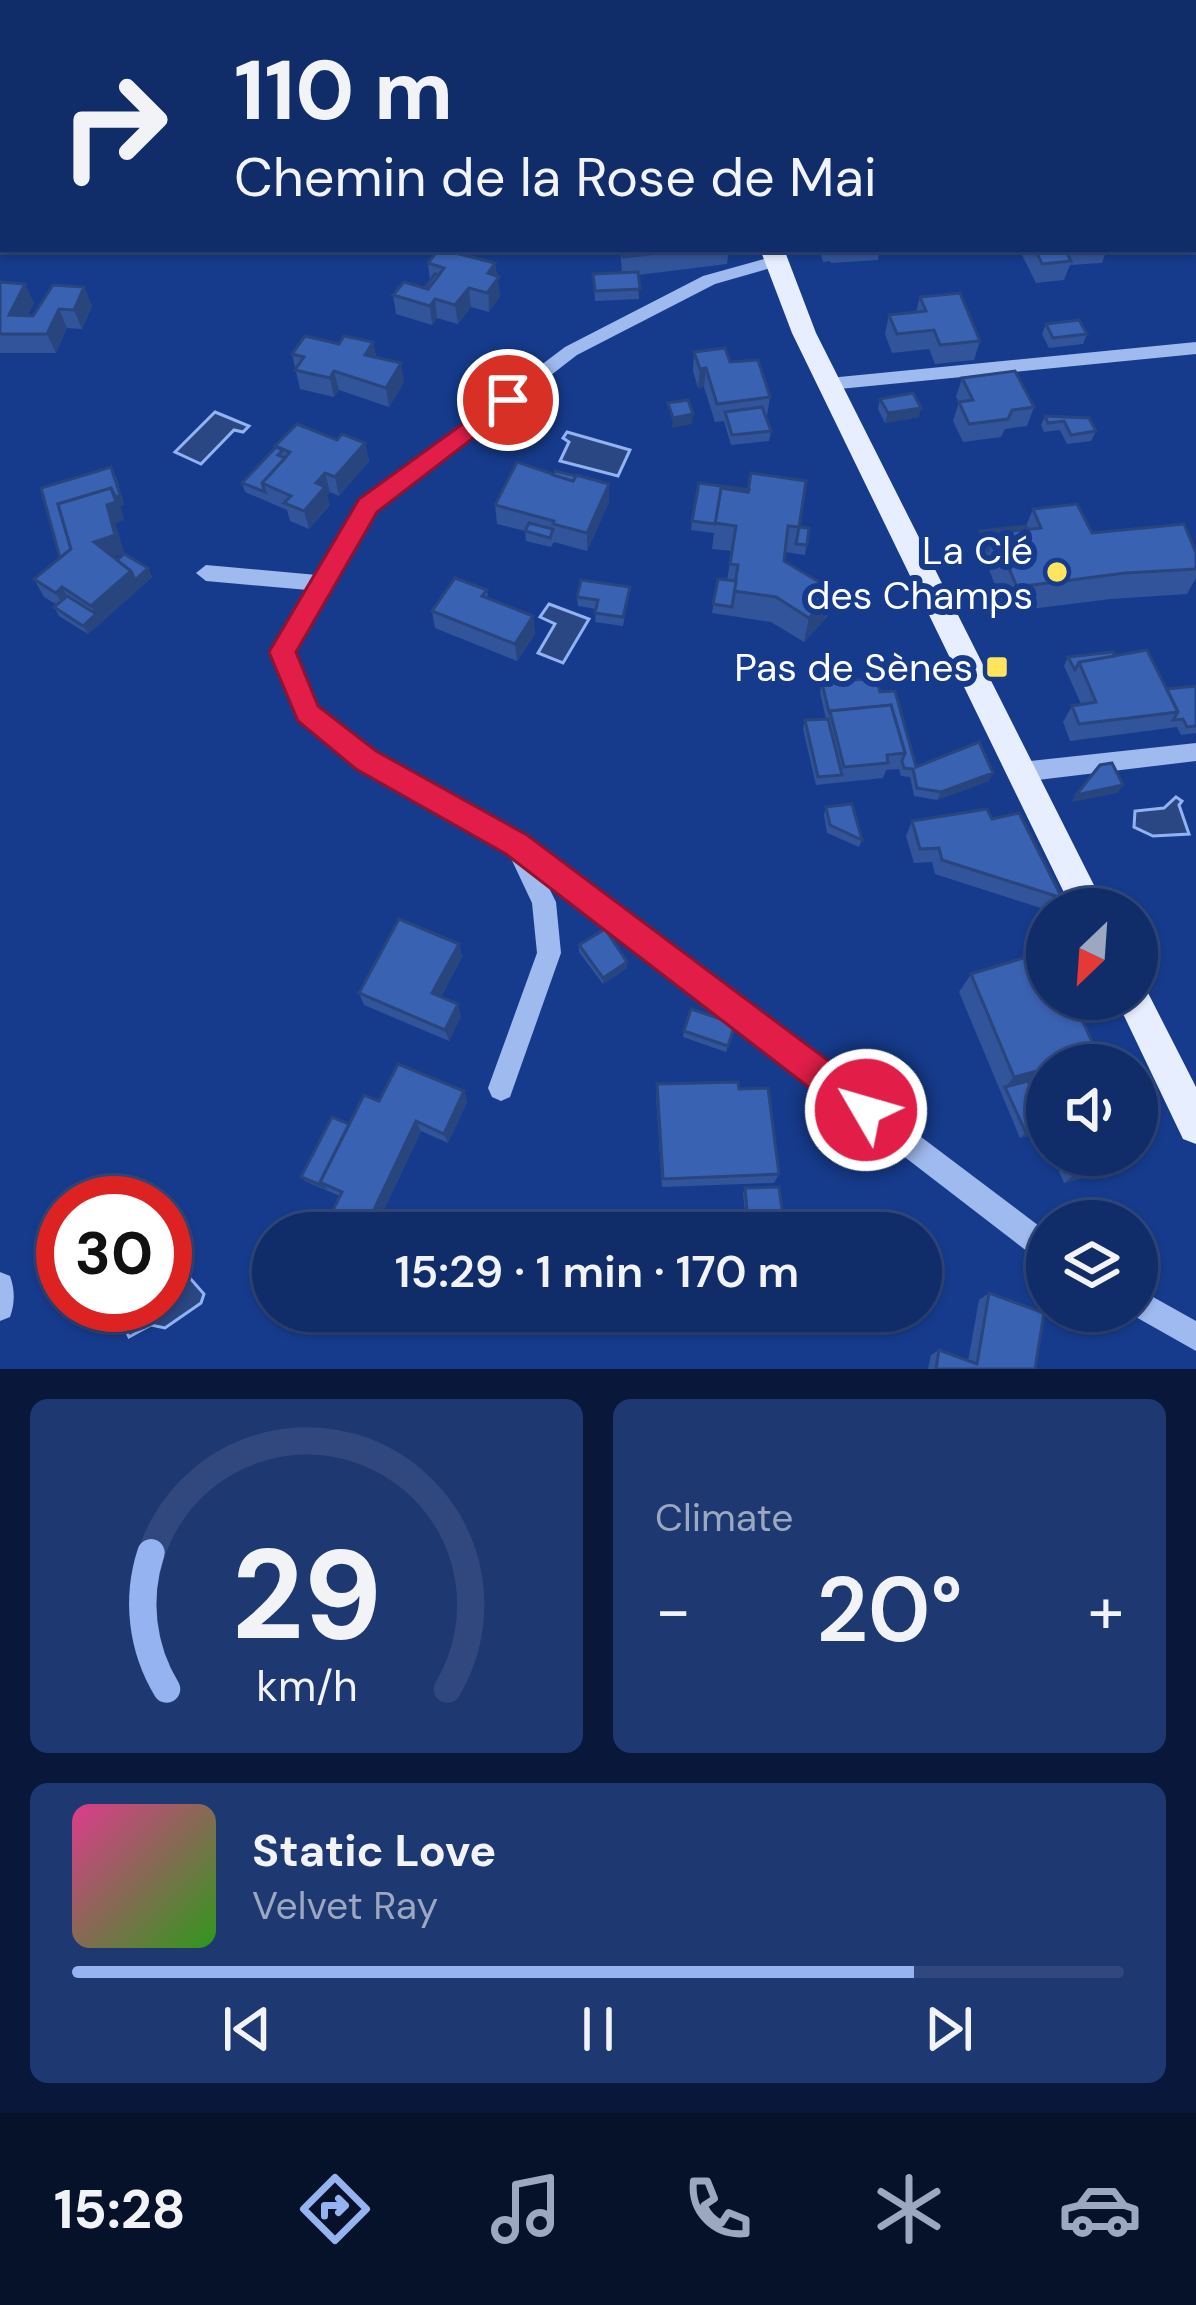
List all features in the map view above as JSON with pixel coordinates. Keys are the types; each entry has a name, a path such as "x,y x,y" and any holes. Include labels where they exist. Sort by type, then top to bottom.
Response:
{"main road":[{"path":"774,255 829,384 1079,888"},
{"path":"1143,1020 1196,1126"}],"street":[{"path":"774,255 709,280 571,351 368,506 282,652 308,713 366,760 517,845 1026,1233"},
{"path":"829,384 1196,348"},
{"path":"206,573 320,583"},
{"path":"1021,772 1196,752"},
{"path":"501,1088 549,953 544,902 517,845"},
{"path":"0,1286 4,1289 0,1306"},
{"path":"1158,1314 1196,1337"}],"water":[{"path":"215,412 249,426 243,432 234,430 201,464 175,452"},
{"path":"567,432 630,450 618,476 560,461 569,442 563,438"},
{"path":"549,604 589,619 563,663 538,653 555,624 540,617"},
{"path":"1176,797 1182,801 1179,805 1189,834 1153,836 1134,827 1135,811 1164,808"},
{"path":"192,1280 204,1294 192,1309"}],"building":[{"path":"437,252 451,252 495,263 488,273 499,277 487,293 469,288 455,305 435,299 430,306 393,295 404,282 428,289 444,268 428,263"},
{"path":"622,252 666,252 623,257"},
{"path":"1036,252 1066,252 1071,261 1042,264"},
{"path":"638,272 640,289 595,291 593,274"},
{"path":"0,282 25,284 9,315 33,316 53,285 84,287 74,310 59,309 47,334 0,334"},
{"path":"960,293 980,341 940,345 934,330 897,334 889,315 926,311 920,297"},
{"path":"1079,320 1087,334 1053,338 1046,324"},
{"path":"305,336 339,344 344,336 373,342 365,355 401,363 386,388 334,371 330,378 295,370 304,357 292,354"},
{"path":"725,348 730,362 758,360 770,397 717,404 706,368 700,369 694,352"},
{"path":"1015,371 1034,407 1012,410 1008,419 969,424 959,402 973,400 962,378"},
{"path":"913,393 921,408 888,413 880,399"},
{"path":"688,400 693,414 673,418 668,403"},
{"path":"762,407 771,431 732,435 725,412"},
{"path":"1045,416 1089,418 1096,431 1071,435 1064,421 1048,423"},
{"path":"297,424 337,440 342,434 365,443 335,477 325,473 316,483 325,487 304,511 284,503 291,496 262,483 290,452 275,446"},
{"path":"276,447 285,458 262,483 265,492 242,483"},
{"path":"517,462 573,481 576,475 609,484 587,533 495,505"},
{"path":"111,467 120,495 116,497 111,488 58,504 71,549 60,558 41,488"},
{"path":"555,471 576,476 573,481 553,475"},
{"path":"751,473 806,481 799,527 788,526 784,561 834,591 809,618 776,597 734,591 738,565 730,564 736,526 715,523 721,488 748,492"},
{"path":"699,483 749,490 721,488 715,524 692,521"},
{"path":"111,488 116,502 107,505 115,535 94,542 131,571 91,606 62,587 56,593 34,579 71,549 58,504"},
{"path":"1077,504 1092,533 1184,524 1196,553 1196,569 1017,587 994,533 1041,528 1033,509"},
{"path":"529,523 553,529 550,538 525,531"},
{"path":"1026,526 994,533 988,550 980,531"},
{"path":"799,527 809,528 807,545 796,544"},
{"path":"124,554 148,568 135,580 117,560"},
{"path":"455,578 487,590 482,596 533,616 515,644 432,611"},
{"path":"718,579 736,581 732,607 713,604"},
{"path":"581,580 630,587 623,617 595,613 598,600 577,597"},
{"path":"67,596 96,614 83,626 54,607"},
{"path":"1147,650 1178,712 1079,724 1072,706 1096,702 1079,662"},
{"path":"1113,652 1114,656 1079,662 1075,670 1068,657"},
{"path":"876,678 880,692 895,691 916,767 979,742 993,773 941,792 917,788 913,769 904,768 905,753 891,705 829,712 822,683"},
{"path":"1196,686 1196,726 1187,727 1183,719 1173,720 1178,712 1167,689"},
{"path":"891,705 905,753 887,755 888,763 844,767 830,711"},
{"path":"828,719 842,775 818,777 805,720"},
{"path":"1112,763 1123,785 1076,795 1100,765"},
{"path":"852,804 862,840 830,825 826,807"},
{"path":"987,809 992,819 1019,813 1057,888 1030,888 942,860 939,848 920,849 912,821"},
{"path":"399,919 459,944 432,993 458,1004 445,1030 359,993"},
{"path":"605,929 627,962 603,978 579,945"},
{"path":"1026,957 1026,1020 1082,1020 1093,1044 1026,1044 1026,1074 1014,1077 971,974"},
{"path":"691,1009 735,1024 728,1046 684,1031"},
{"path":"398,1064 464,1091 444,1134 416,1121 373,1212 332,1212 342,1192 320,1182 364,1095 379,1101"},
{"path":"738,1082 739,1089 768,1088 779,1174 663,1179 657,1084"},
{"path":"1026,1082 1026,1133 1005,1087"},
{"path":"332,1117 349,1124 320,1182 323,1186 301,1177"},
{"path":"779,1187 782,1212 747,1212 745,1188"},
{"path":"989,1293 1026,1306 1026,1332 1041,1332 1035,1369 936,1369 939,1350 977,1364"}],"place":[{"name":"La Clé des Champs","path":"1057,572"},
{"name":"Pas de Sènes","path":"997,667"}],"route":[{"path":"508,400 368,506 282,652 308,713 366,760 517,845 866,1110"}]}
